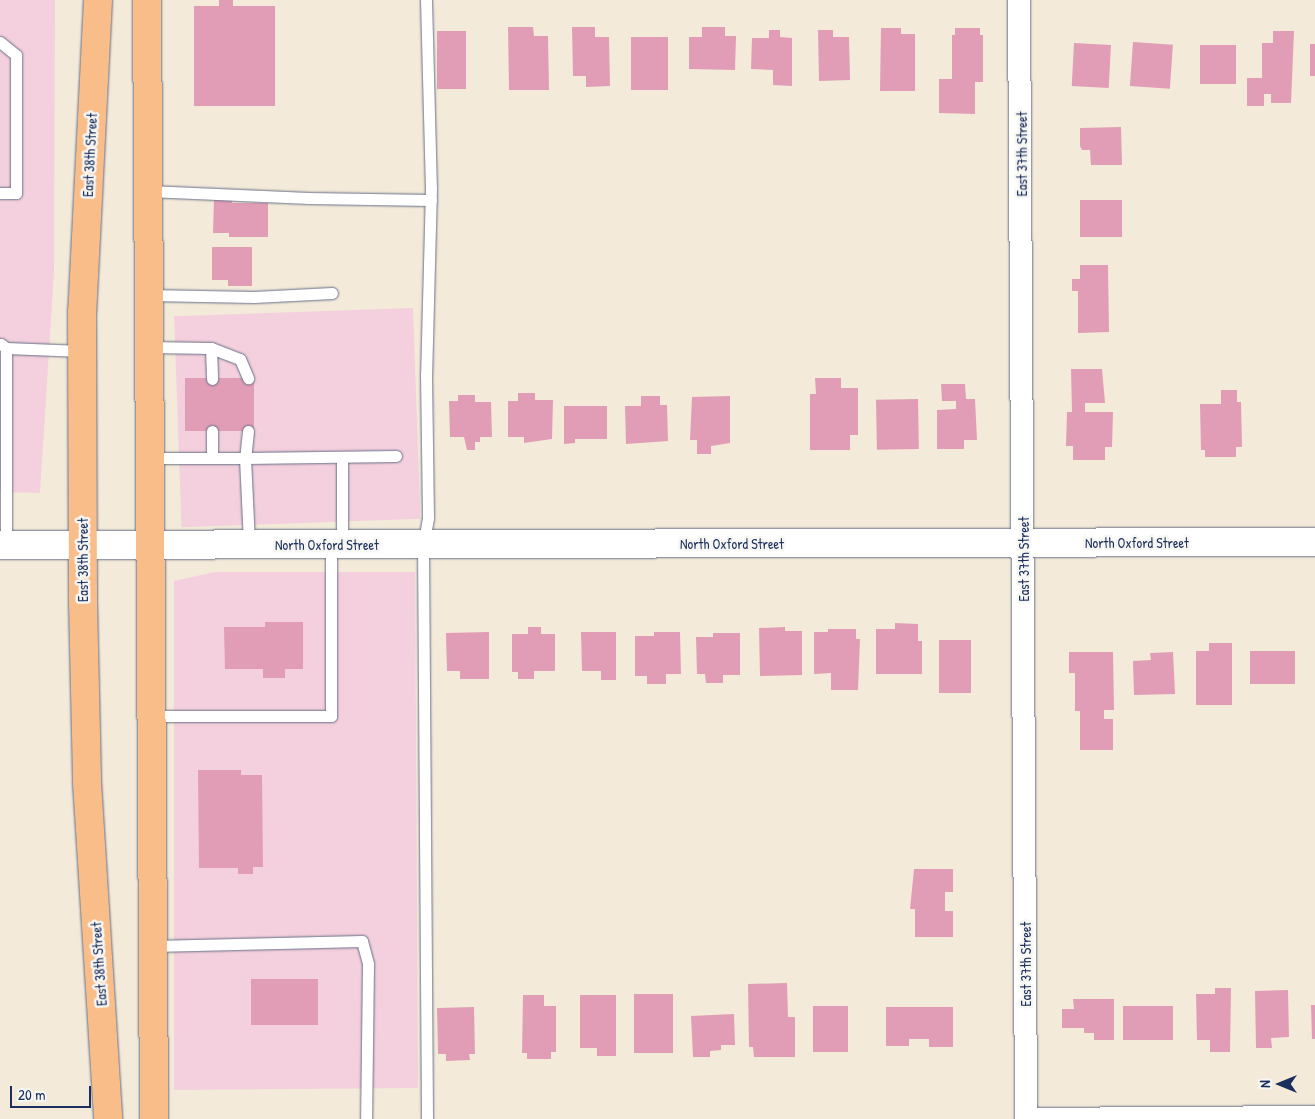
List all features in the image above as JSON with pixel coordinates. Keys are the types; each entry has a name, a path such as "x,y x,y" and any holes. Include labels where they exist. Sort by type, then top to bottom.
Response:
{"main road":[{"name":"East 38th Street","path":"98,0 82,351 82,546 87,782 108,1119"},
{"path":"147,0 154,1119"}],"street":[{"name":"East 37th Street","path":"1019,0 1028,1119"},
{"name":"North Oxford Street","path":"3,546 1315,542"},
{"path":"1028,1119 1315,1117"}],"lane":[{"path":"426,0 431,200 426,374 428,518 423,545 426,1119"},
{"path":"0,42 16,55 16,193 0,193"},
{"path":"148,191 308,198 431,200"},
{"path":"148,295 254,297 332,293"},
{"path":"3,546 3,345 82,351"},
{"path":"148,347 211,348 240,359 248,378"},
{"path":"211,348 212,379"},
{"path":"212,431 212,458"},
{"path":"248,431 245,458 249,546"},
{"path":"151,716 331,716 342,456"},
{"path":"149,458 396,456"},
{"path":"152,946 362,941 368,964 366,1119"}],"shaded area":[{"path":"0,0 55,0 54,271 40,493 0,492"},
{"path":"413,308 420,519 182,527 174,316"},
{"path":"215,572 415,572 418,1088 174,1090 174,581"}],"building":[{"path":"219,0 233,0 233,6 275,6 275,106 194,106 194,6 219,6"},
{"path":"508,27 533,27 534,36 548,36 549,90 509,90"},
{"path":"572,27 595,27 595,37 609,37 610,86 586,87 586,76 573,76"},
{"path":"702,27 725,27 725,36 736,36 735,70 689,69 689,37 702,37"},
{"path":"881,28 901,28 901,34 915,34 915,91 880,91"},
{"path":"955,28 980,28 980,35 983,35 983,82 975,82 975,114 939,113 939,79 952,79 952,35 955,35"},
{"path":"769,30 780,30 780,37 792,38 792,86 773,85 773,70 751,69 752,38 769,38"},
{"path":"818,30 833,30 833,37 849,37 850,80 819,81"},
{"path":"437,31 466,31 466,89 437,89"},
{"path":"1273,31 1294,31 1291,103 1271,103 1271,94 1264,94 1264,106 1247,106 1247,78 1262,78 1262,43 1273,43"},
{"path":"631,37 668,37 668,90 631,90"},
{"path":"1133,42 1173,45 1170,89 1130,86"},
{"path":"1074,43 1111,45 1109,88 1072,86"},
{"path":"1310,44 1315,44 1315,76 1310,76"},
{"path":"1200,45 1236,45 1236,84 1200,84"},
{"path":"1121,127 1122,165 1091,165 1090,150 1082,150 1080,146 1080,128"},
{"path":"214,198 232,198 232,203 268,203 268,237 229,237 229,233 213,233"},
{"path":"1080,200 1122,200 1122,237 1080,237"},
{"path":"212,247 252,247 252,286 228,286 228,280 212,280"},
{"path":"1080,265 1108,265 1109,332 1078,333 1078,291 1072,291 1072,279 1080,279"},
{"path":"1071,369 1102,369 1105,403 1085,403 1085,412 1113,412 1112,447 1105,447 1105,460 1073,460 1073,446 1066,446 1067,412 1072,412"},
{"path":"185,378 254,378 254,431 185,431"},
{"path":"815,378 841,378 841,388 858,388 858,435 850,435 850,450 810,450 810,394 816,394"},
{"path":"941,384 965,384 966,399 975,399 977,440 964,440 964,449 937,449 937,410 956,409 956,401 942,401"},
{"path":"1221,390 1237,390 1237,402 1241,402 1242,447 1236,447 1236,457 1205,457 1205,450 1201,450 1200,404 1221,404"},
{"path":"518,393 535,393 535,400 553,400 552,439 524,443 524,437 508,437 508,401 518,401"},
{"path":"458,395 475,395 475,402 491,402 492,437 480,437 480,442 475,442 475,450 467,450 464,437 450,437 449,401 458,401"},
{"path":"641,396 660,396 660,405 667,405 668,441 626,444 625,406 641,406"},
{"path":"730,396 730,443 711,446 711,454 697,454 697,440 690,440 692,397"},
{"path":"918,399 919,449 877,450 876,400"},
{"path":"564,406 607,406 607,439 575,439 575,443 564,444"},
{"path":"265,622 303,622 303,669 285,669 285,678 263,678 263,669 225,669 224,627 265,627"},
{"path":"895,623 918,624 918,641 922,641 922,674 876,674 876,629 895,629"},
{"path":"528,627 541,627 541,634 555,634 555,671 534,671 534,679 518,679 518,672 512,672 512,634 528,634"},
{"path":"785,627 785,631 802,631 802,675 760,676 759,628"},
{"path":"828,629 856,629 856,639 860,639 858,690 831,690 831,673 814,674 814,632 828,632"},
{"path":"489,632 489,679 460,679 460,671 447,671 446,633"},
{"path":"581,632 616,632 616,680 601,680 601,671 582,671"},
{"path":"654,632 680,632 681,674 666,674 666,684 647,684 647,676 635,676 635,636 654,636"},
{"path":"713,633 740,633 740,675 723,675 723,683 706,683 705,674 697,674 696,637 713,637"},
{"path":"939,640 971,640 971,693 939,693"},
{"path":"1209,643 1232,643 1232,705 1196,705 1196,651 1209,651"},
{"path":"1250,651 1295,651 1295,684 1250,684"},
{"path":"1069,652 1113,652 1114,710 1104,710 1104,719 1113,719 1113,750 1080,750 1080,711 1075,711 1075,673 1069,673"},
{"path":"1173,652 1175,694 1134,695 1133,661 1151,660 1150,653"},
{"path":"198,770 241,770 241,775 262,775 263,867 253,867 253,874 238,874 238,868 199,868"},
{"path":"914,869 953,869 953,892 945,892 945,911 953,911 953,937 915,937 915,909 910,909"},
{"path":"251,979 318,979 318,1025 251,1025"},
{"path":"787,983 788,1017 795,1017 795,1057 754,1057 753,1047 749,1047 748,984"},
{"path":"1215,988 1231,988 1230,1052 1210,1052 1210,1040 1197,1040 1196,994 1215,994"},
{"path":"1288,990 1289,1037 1271,1038 1272,1048 1256,1048 1255,991"},
{"path":"634,994 673,994 673,1053 634,1053"},
{"path":"523,995 544,995 544,1006 556,1006 556,1052 551,1052 551,1059 527,1059 527,1053 522,1053"},
{"path":"580,995 616,995 616,1056 597,1056 597,1048 580,1048"},
{"path":"1073,999 1114,999 1114,1040 1094,1040 1094,1033 1084,1033 1084,1028 1062,1028 1062,1009 1074,1009"},
{"path":"1311,1005 1315,1005 1315,1039 1312,1039"},
{"path":"813,1006 848,1006 848,1052 813,1052"},
{"path":"1123,1006 1173,1006 1173,1040 1123,1040"},
{"path":"474,1007 475,1054 469,1054 470,1060 446,1061 446,1054 438,1054 437,1008"},
{"path":"886,1007 953,1007 953,1047 929,1047 929,1039 909,1039 909,1046 886,1046"},
{"path":"734,1014 735,1045 721,1045 721,1050 710,1051 710,1057 693,1057 691,1016"}]}
